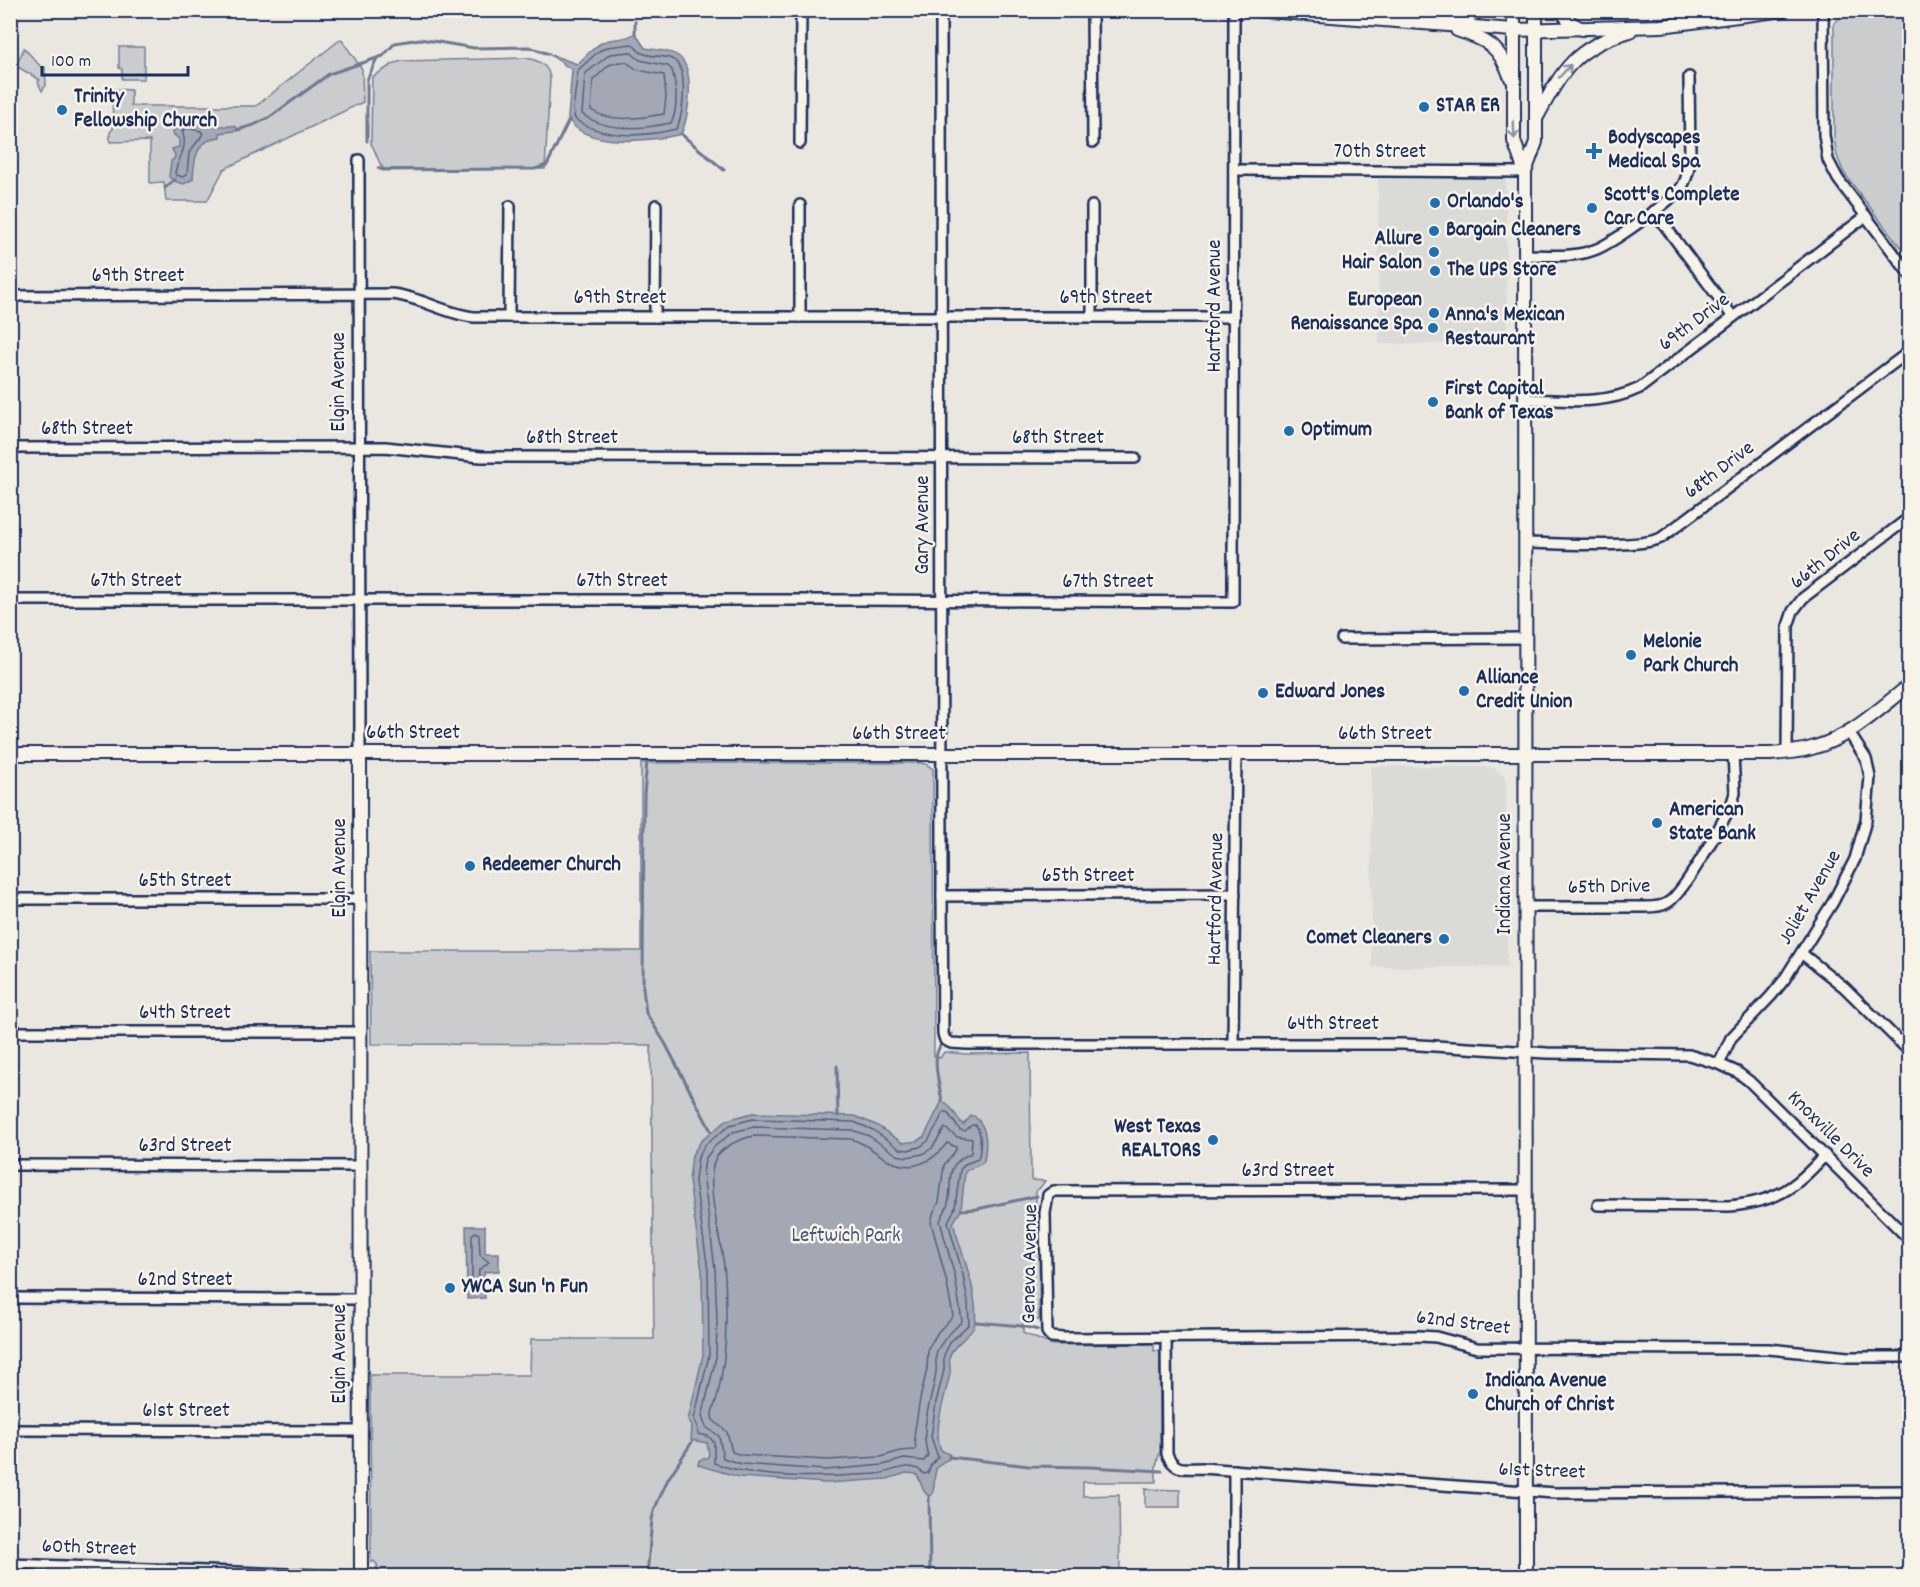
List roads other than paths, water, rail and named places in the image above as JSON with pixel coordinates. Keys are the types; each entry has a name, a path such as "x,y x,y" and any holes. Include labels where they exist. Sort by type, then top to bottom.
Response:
{"street":[{"path":"800,143 801,10"},
{"name":"Gary Avenue","path":"941,10 942,896 943,1034 945,1040"},
{"path":"1092,10 1093,141"},
{"name":"Hartford Avenue","path":"1233,602 1234,10"},
{"path":"1254,10 1514,30 1661,26 1784,10"},
{"path":"1430,23 1468,16 1481,10"},
{"name":"Indiana Avenue","path":"1514,10 1514,141 1526,172"},
{"name":"Indiana Avenue","path":"1526,1576 1525,255 1526,172 1536,142 1536,10"},
{"path":"1562,10 1571,23 1582,29"},
{"path":"1823,10 1826,152 1832,169 1910,275"},
{"path":"1430,23 1453,28 1490,44 1499,53 1513,83"},
{"path":"1536,121 1558,79 1586,50 1608,38 1661,26"},
{"path":"1525,255 1559,255 1595,250 1609,243 1654,211 1682,186 1689,171 1689,77"},
{"name":"Elgin Avenue","path":"359,160 361,1576"},
{"name":"70th Street","path":"1234,170 1526,172"},
{"path":"800,204 800,317"},
{"path":"655,317 656,205"},
{"path":"509,317 510,206"},
{"path":"1092,206 1092,317"},
{"path":"1654,211 1733,317"},
{"name":"69th Drive","path":"1525,399 1598,400 1627,394 1640,388 1866,216"},
{"name":"69th Street","path":"10,296 360,294 406,296 466,316 509,317 1234,317"},
{"name":"68th Drive","path":"1526,543 1627,543 1649,542 1661,538 1910,351"},
{"name":"68th Street","path":"10,448 360,447 402,448 481,457 1135,458"},
{"name":"66th Drive","path":"1787,752 1788,626 1793,611 1803,598 1910,517"},
{"name":"67th Street","path":"10,600 1233,602"},
{"path":"1342,639 1526,638"},
{"name":"66th Street","path":"10,753 1733,754 1787,752 1816,747 1848,731 1910,685"},
{"name":"Joliet Avenue","path":"1719,1064 1731,1038 1771,996 1801,953 1856,859 1869,801 1869,768 1866,759 1848,731"},
{"name":"65th Drive","path":"1526,907 1645,907 1661,906 1669,902 1688,878 1731,806 1735,793 1733,754"},
{"name":"Hartford Avenue","path":"1233,1043 1236,755"},
{"name":"65th Street","path":"942,896 1235,894"},
{"name":"65th Street","path":"10,899 360,899"},
{"path":"1669,902 1674,912"},
{"path":"1801,953 1844,987 1910,1052"},
{"name":"64th Street","path":"10,1032 360,1032"},
{"name":"64th Street","path":"945,1040 951,1043 967,1044 1403,1044 1526,1052 1689,1055 1719,1064"},
{"name":"Knoxville Drive","path":"1719,1064 1737,1072 1749,1081 1910,1240"},
{"path":"1598,1205 1729,1206 1748,1204 1786,1191 1804,1179 1825,1155"},
{"name":"63rd Street","path":"10,1165 360,1166"},
{"name":"63rd Street","path":"1051,1193 1074,1190 1526,1190"},
{"name":"Geneva Avenue","path":"1049,1335 1046,1321 1045,1213 1048,1195 1051,1193"},
{"name":"62nd Street","path":"10,1298 360,1299"},
{"name":"62nd Street","path":"1049,1335 1063,1338 1419,1336 1436,1337 1477,1348 1769,1349 1848,1357 1910,1357"},
{"name":"61st Street","path":"1166,1338 1167,1454 1171,1464 1179,1468 1555,1493 1910,1491"},
{"name":"61st Street","path":"10,1430 360,1431"},
{"path":"1234,1470 1234,1576"},
{"name":"60th Street","path":"10,1564 345,1576"}],"water":[{"path":"635,33 645,48 671,52 684,62 689,82 689,94 681,134 637,140 603,139 588,135 576,128 568,118 572,70 549,54 577,64 603,42"},
{"path":"185,122 207,126 234,126 241,130 220,133 220,137 201,146 194,164 193,179 184,184 169,177 171,161 175,155 172,149 179,147 179,139 173,131"},
{"path":"942,1101 950,1107 963,1125 971,1116 979,1120 986,1142 984,1161 965,1172 961,1210 953,1223 972,1286 976,1312 974,1327 952,1350 949,1357 950,1373 938,1432 941,1450 950,1455 949,1459 942,1462 936,1470 932,1495 929,1496 924,1492 916,1474 906,1473 887,1479 826,1483 739,1477 698,1465 699,1460 707,1458 709,1454 707,1443 691,1440 692,1426 688,1420 703,1355 702,1271 689,1181 692,1155 701,1141 727,1120 752,1113 855,1116 876,1125 903,1143 917,1141 924,1137"},
{"path":"466,1226 485,1226 485,1253 499,1253 499,1271 484,1272 485,1298 467,1299"}],"waterway":[{"path":"635,21 635,33"},
{"path":"237,130 270,117 329,74 383,56 395,43 420,39 474,48 529,47 549,54"},
{"path":"367,141 367,80 377,58"},
{"path":"378,168 383,170 535,169 547,165 569,120"},
{"path":"681,134 724,170"},
{"path":"165,188 175,179"},
{"path":"647,762 644,794 643,988 646,1013 665,1043 711,1131"},
{"path":"942,1101 937,1074 937,1053 941,1044 952,1034"},
{"path":"837,1066 838,1116"},
{"path":"961,1210 977,1209 1037,1196"},
{"path":"976,1322 1022,1326 1038,1330"},
{"path":"647,1576 655,1508 668,1479 692,1442"},
{"path":"949,1457 1029,1466 1162,1471"},
{"path":"929,1496 930,1576"}],"place":[{"name":"STAR ER","path":"1424,107"},
{"name":"Trinity Fellowship Church","path":"62,110"},
{"name":"Bodyscapes Medical Spa","path":"1594,151"},
{"name":"Orlando's","path":"1435,203"},
{"name":"Scott's Complete Car Care","path":"1592,208"},
{"name":"Bargain Cleaners","path":"1434,231"},
{"name":"Allure Hair Salon","path":"1434,252"},
{"name":"The UPS Store","path":"1435,271"},
{"name":"European Renaissance Spa","path":"1434,313"},
{"name":"Anna's Mexican Restaurant","path":"1433,328"},
{"name":"First Capital Bank of Texas","path":"1433,402"},
{"name":"Optimum","path":"1289,431"},
{"name":"Melonie Park Church","path":"1631,655"},
{"name":"Alliance Credit Union","path":"1464,691"},
{"name":"Edward Jones","path":"1263,693"},
{"name":"American State Bank","path":"1657,823"},
{"name":"Redeemer Church","path":"470,866"},
{"name":"Comet Cleaners","path":"1444,939"},
{"name":"West Texas REALTORS","path":"1213,1140"},
{"name":"YWCA Sun 'n Fun","path":"450,1288"},
{"name":"Indiana Avenue Church of Christ","path":"1473,1394"}],"park label":[{"name":"Leftwich Park","path":"846,1237"}]}
